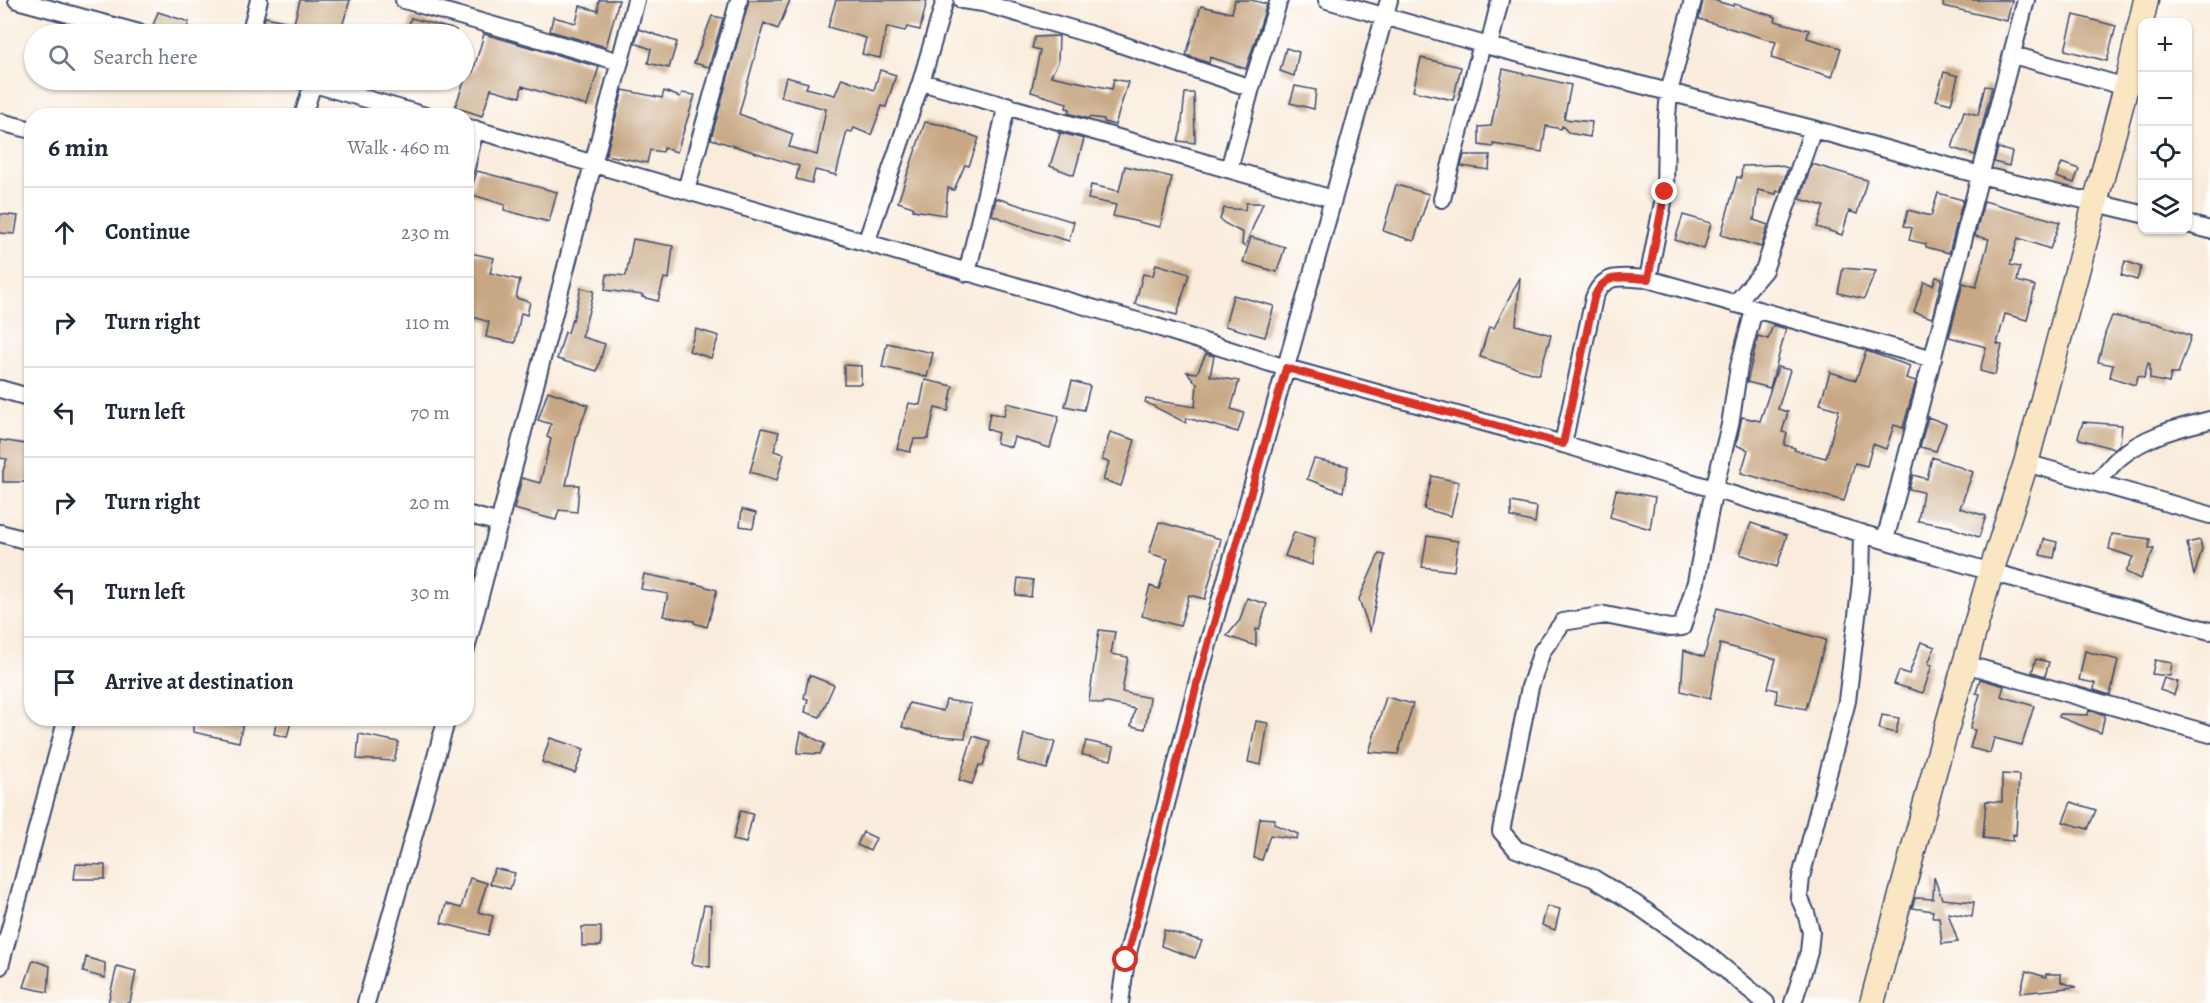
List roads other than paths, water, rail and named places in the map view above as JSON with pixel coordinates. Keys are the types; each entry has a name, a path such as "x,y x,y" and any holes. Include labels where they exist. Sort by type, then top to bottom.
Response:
{"street":[{"path":"17,0 106,24"},
{"path":"253,24 259,0"},
{"path":"404,0 620,63"},
{"path":"474,619 636,0"},
{"path":"686,190 739,0"},
{"path":"866,243 921,82 945,0"},
{"path":"962,0 983,1 1251,88"},
{"path":"1229,169 1251,88 1279,0"},
{"path":"1327,0 1387,8 1485,45 1813,129 1980,176 2138,213"},
{"path":"1442,198 1500,0"},
{"path":"1648,279 1665,192 1669,92 1692,0"},
{"path":"1885,540 2026,0"},
{"path":"1872,1003 1991,572 2026,463 2126,87 2146,0"},
{"path":"1120,1003 1126,960 1198,680 1387,8"},
{"path":"2013,55 2126,87"},
{"path":"921,82 1333,198"},
{"path":"304,108 305,90"},
{"path":"334,90 398,108"},
{"path":"967,273 1007,105"},
{"path":"0,122 24,128"},
{"path":"474,129 1151,325 1286,368 1563,444 1991,572 2210,631"},
{"path":"1735,304 1764,270 1813,129"},
{"path":"2192,225 2210,230"},
{"path":"1563,444 1594,298 1598,287 1606,280 1614,278 1648,279 1933,359"},
{"path":"1754,310 1739,366 1730,425 1714,489 1696,582 1682,627 1670,628 1605,615 1563,622 1542,651 1530,687 1501,831 1516,849 1593,878 1634,903 1708,955 1766,1003"},
{"path":"0,389 24,396"},
{"path":"2096,483 2118,459 2143,441 2210,420"},
{"path":"2026,463 2210,515"},
{"path":"474,516 500,523"},
{"path":"0,533 24,540"},
{"path":"1793,1003 1809,952 1811,932 1799,897 1801,877 1847,701 1861,582 1862,533"},
{"path":"1965,664 2210,734"},
{"path":"0,966 65,726"},
{"path":"366,1003 445,726"}]}
